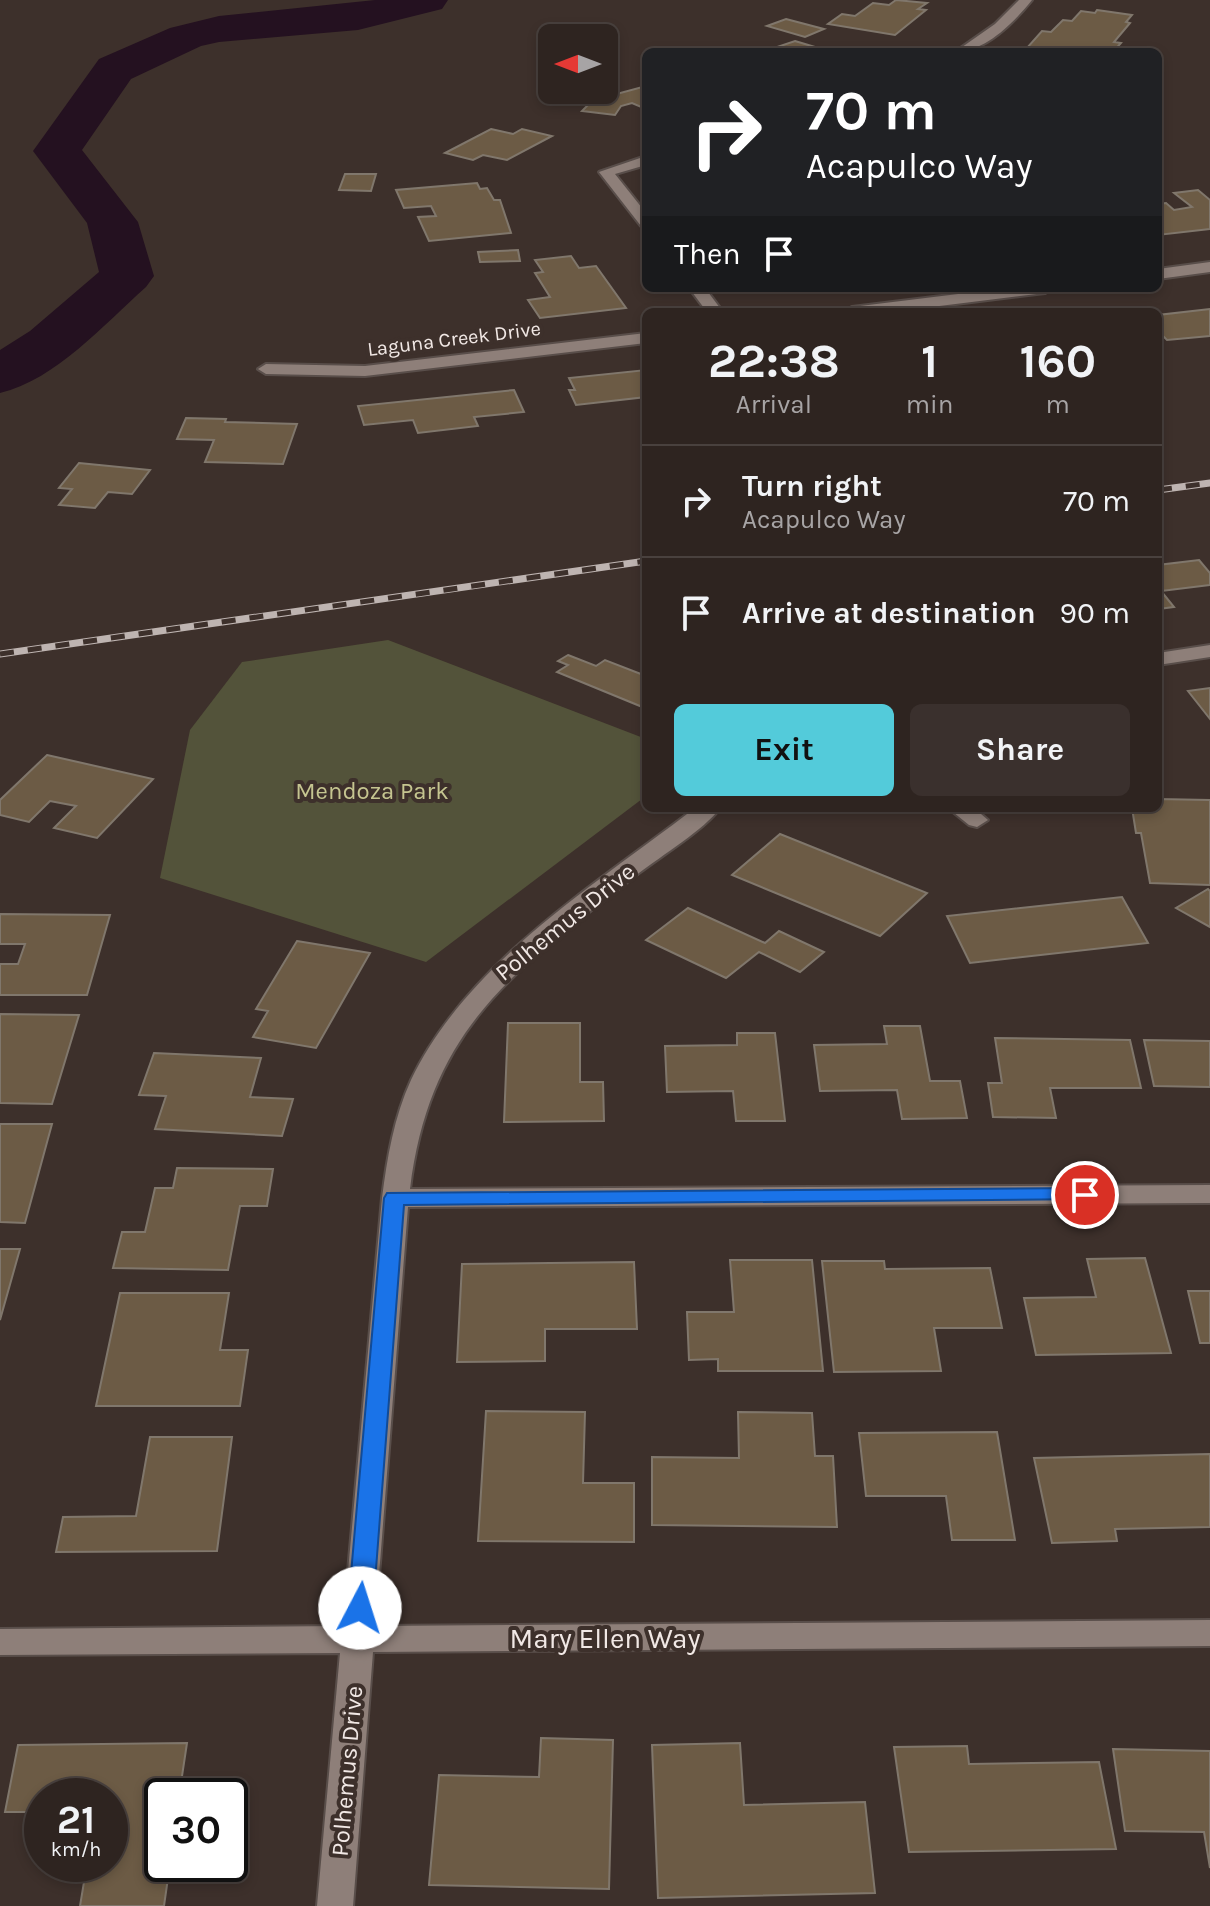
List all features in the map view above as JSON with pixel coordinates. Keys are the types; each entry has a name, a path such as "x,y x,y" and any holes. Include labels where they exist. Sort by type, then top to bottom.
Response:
{"street":[{"path":"968,48 999,27 1026,0"},
{"path":"642,161 606,172 642,218"},
{"path":"1162,273 1210,267"},
{"path":"884,308 1013,292"},
{"name":"Laguna Creek Drive","path":"266,369 365,371 642,338"},
{"path":"1162,658 1210,651"},
{"name":"Polhemus Drive","path":"335,1906 395,1198 406,1131 423,1081 463,1014 519,955 704,812"},
{"path":"395,1198 1210,1194"},
{"name":"Mary Ellen Way","path":"0,1642 1210,1633"}],"green space":[{"name":"Mendoza Park","path":"388,640 642,737 642,799 426,962 160,878 190,730 242,662"}],"building":[{"path":"896,0 927,3 918,9 926,10 895,35 828,24 842,14 855,16 873,3 889,5"},
{"path":"1097,10 1132,15 1126,22 1130,23 1114,42 1121,43 1117,48 1027,48 1042,31 1051,32 1063,20 1072,21 1081,11 1095,13"},
{"path":"786,19 824,29 805,37 767,26"},
{"path":"795,41 818,48 774,48"},
{"path":"642,87 642,107 632,103 621,106 615,115 582,111 588,105 579,104 618,104 618,94"},
{"path":"491,129 513,134 522,129 552,136 507,160 483,155 473,160 445,153"},
{"path":"345,174 376,174 371,191 339,190"},
{"path":"477,183 480,189 487,188 494,200 500,200 511,233 429,241 418,217 436,216 431,206 404,208 396,190"},
{"path":"1198,190 1210,200 1210,229 1162,235 1162,204 1174,210 1192,207 1174,193"},
{"path":"518,250 520,261 480,262 478,252"},
{"path":"571,256 579,268 596,266 626,308 540,318 528,300 550,297 535,273 543,272 535,260"},
{"path":"1210,309 1210,336 1167,340 1162,335 1162,315"},
{"path":"642,370 642,397 576,405 569,390 575,390 569,378"},
{"path":"514,390 524,412 474,417 478,426 418,433 413,420 364,425 358,406"},
{"path":"186,418 297,424 283,464 205,462 214,440 177,439"},
{"path":"79,463 150,470 132,494 108,492 95,508 59,505 72,489 59,488"},
{"path":"1199,560 1210,573 1210,585 1162,591 1162,565"},
{"path":"1162,592 1174,607 1162,608"},
{"path":"568,655 596,666 605,660 642,674 642,705 557,672 568,665 558,661"},
{"path":"1210,688 1210,719 1188,691"},
{"path":"47,755 153,779 97,838 54,828 76,806 50,801 29,822 0,815 0,800"},
{"path":"1162,799 1210,800 1210,885 1150,883 1141,833 1136,833 1133,812 1162,812"},
{"path":"780,834 927,893 880,936 732,875"},
{"path":"1208,889 1210,891 1210,927 1176,908"},
{"path":"1122,897 1148,943 970,963 947,916"},
{"path":"688,908 765,943 779,931 824,952 800,972 759,952 726,978 646,940"},
{"path":"0,914 110,915 87,995 0,995 0,964 18,964 25,944 0,944"},
{"path":"297,941 370,953 316,1048 253,1037 268,1011 256,1009"},
{"path":"0,1014 79,1015 52,1104 0,1103"},
{"path":"508,1023 580,1023 580,1082 603,1082 604,1121 504,1122"},
{"path":"884,1026 920,1026 930,1081 960,1081 967,1118 902,1119 897,1090 820,1091 814,1045 887,1044"},
{"path":"737,1033 775,1033 785,1121 736,1121 733,1091 667,1092 665,1046 737,1045"},
{"path":"995,1038 1130,1040 1141,1088 1050,1088 1056,1118 993,1117 988,1083 1002,1083"},
{"path":"1144,1040 1210,1041 1210,1087 1154,1086"},
{"path":"154,1053 261,1058 250,1097 293,1099 282,1136 155,1129 166,1096 139,1095"},
{"path":"0,1124 52,1124 25,1223 0,1222"},
{"path":"177,1168 273,1169 267,1206 240,1206 228,1270 113,1268 122,1232 145,1232 155,1188 173,1188"},
{"path":"0,1249 20,1249 0,1320"},
{"path":"1145,1258 1171,1353 1036,1355 1024,1298 1096,1297 1087,1259"},
{"path":"730,1260 812,1260 823,1371 718,1371 718,1359 689,1360 687,1312 734,1312"},
{"path":"822,1261 884,1261 885,1269 990,1268 1002,1328 934,1328 941,1371 834,1372"},
{"path":"634,1262 637,1329 545,1329 545,1361 457,1362 462,1264"},
{"path":"1188,1291 1210,1291 1210,1343 1200,1343"},
{"path":"120,1293 229,1293 220,1350 248,1350 240,1406 96,1406"},
{"path":"486,1411 585,1412 583,1483 634,1483 634,1542 478,1541"},
{"path":"738,1412 812,1413 815,1456 833,1456 837,1527 652,1525 652,1457 739,1458"},
{"path":"997,1432 1015,1540 952,1540 946,1496 866,1496 859,1433"},
{"path":"150,1437 232,1437 217,1551 56,1552 63,1517 136,1516"},
{"path":"1210,1454 1210,1527 1115,1529 1117,1541 1052,1543 1034,1458"},
{"path":"541,1738 613,1740 609,1889 429,1885 439,1775 539,1777"},
{"path":"187,1743 182,1778 144,1778 144,1882 167,1882 164,1906 80,1906 84,1882 128,1882 128,1778 24,1778 24,1812 5,1812 18,1745"},
{"path":"740,1743 744,1805 865,1802 875,1893 658,1898 652,1745"},
{"path":"967,1746 969,1764 1099,1762 1116,1849 909,1852 894,1747"},
{"path":"1113,1749 1210,1751 1210,1868 1204,1832 1125,1831"}],"waterway":[{"path":"0,376 50,343 127,276 112,222 57,151 115,69 186,37 219,29 358,17 427,0"}],"railway":[{"path":"1162,489 1210,483"},
{"path":"0,654 642,562"}],"route":[{"path":"360,1608 395,1198 1085,1195"}]}
